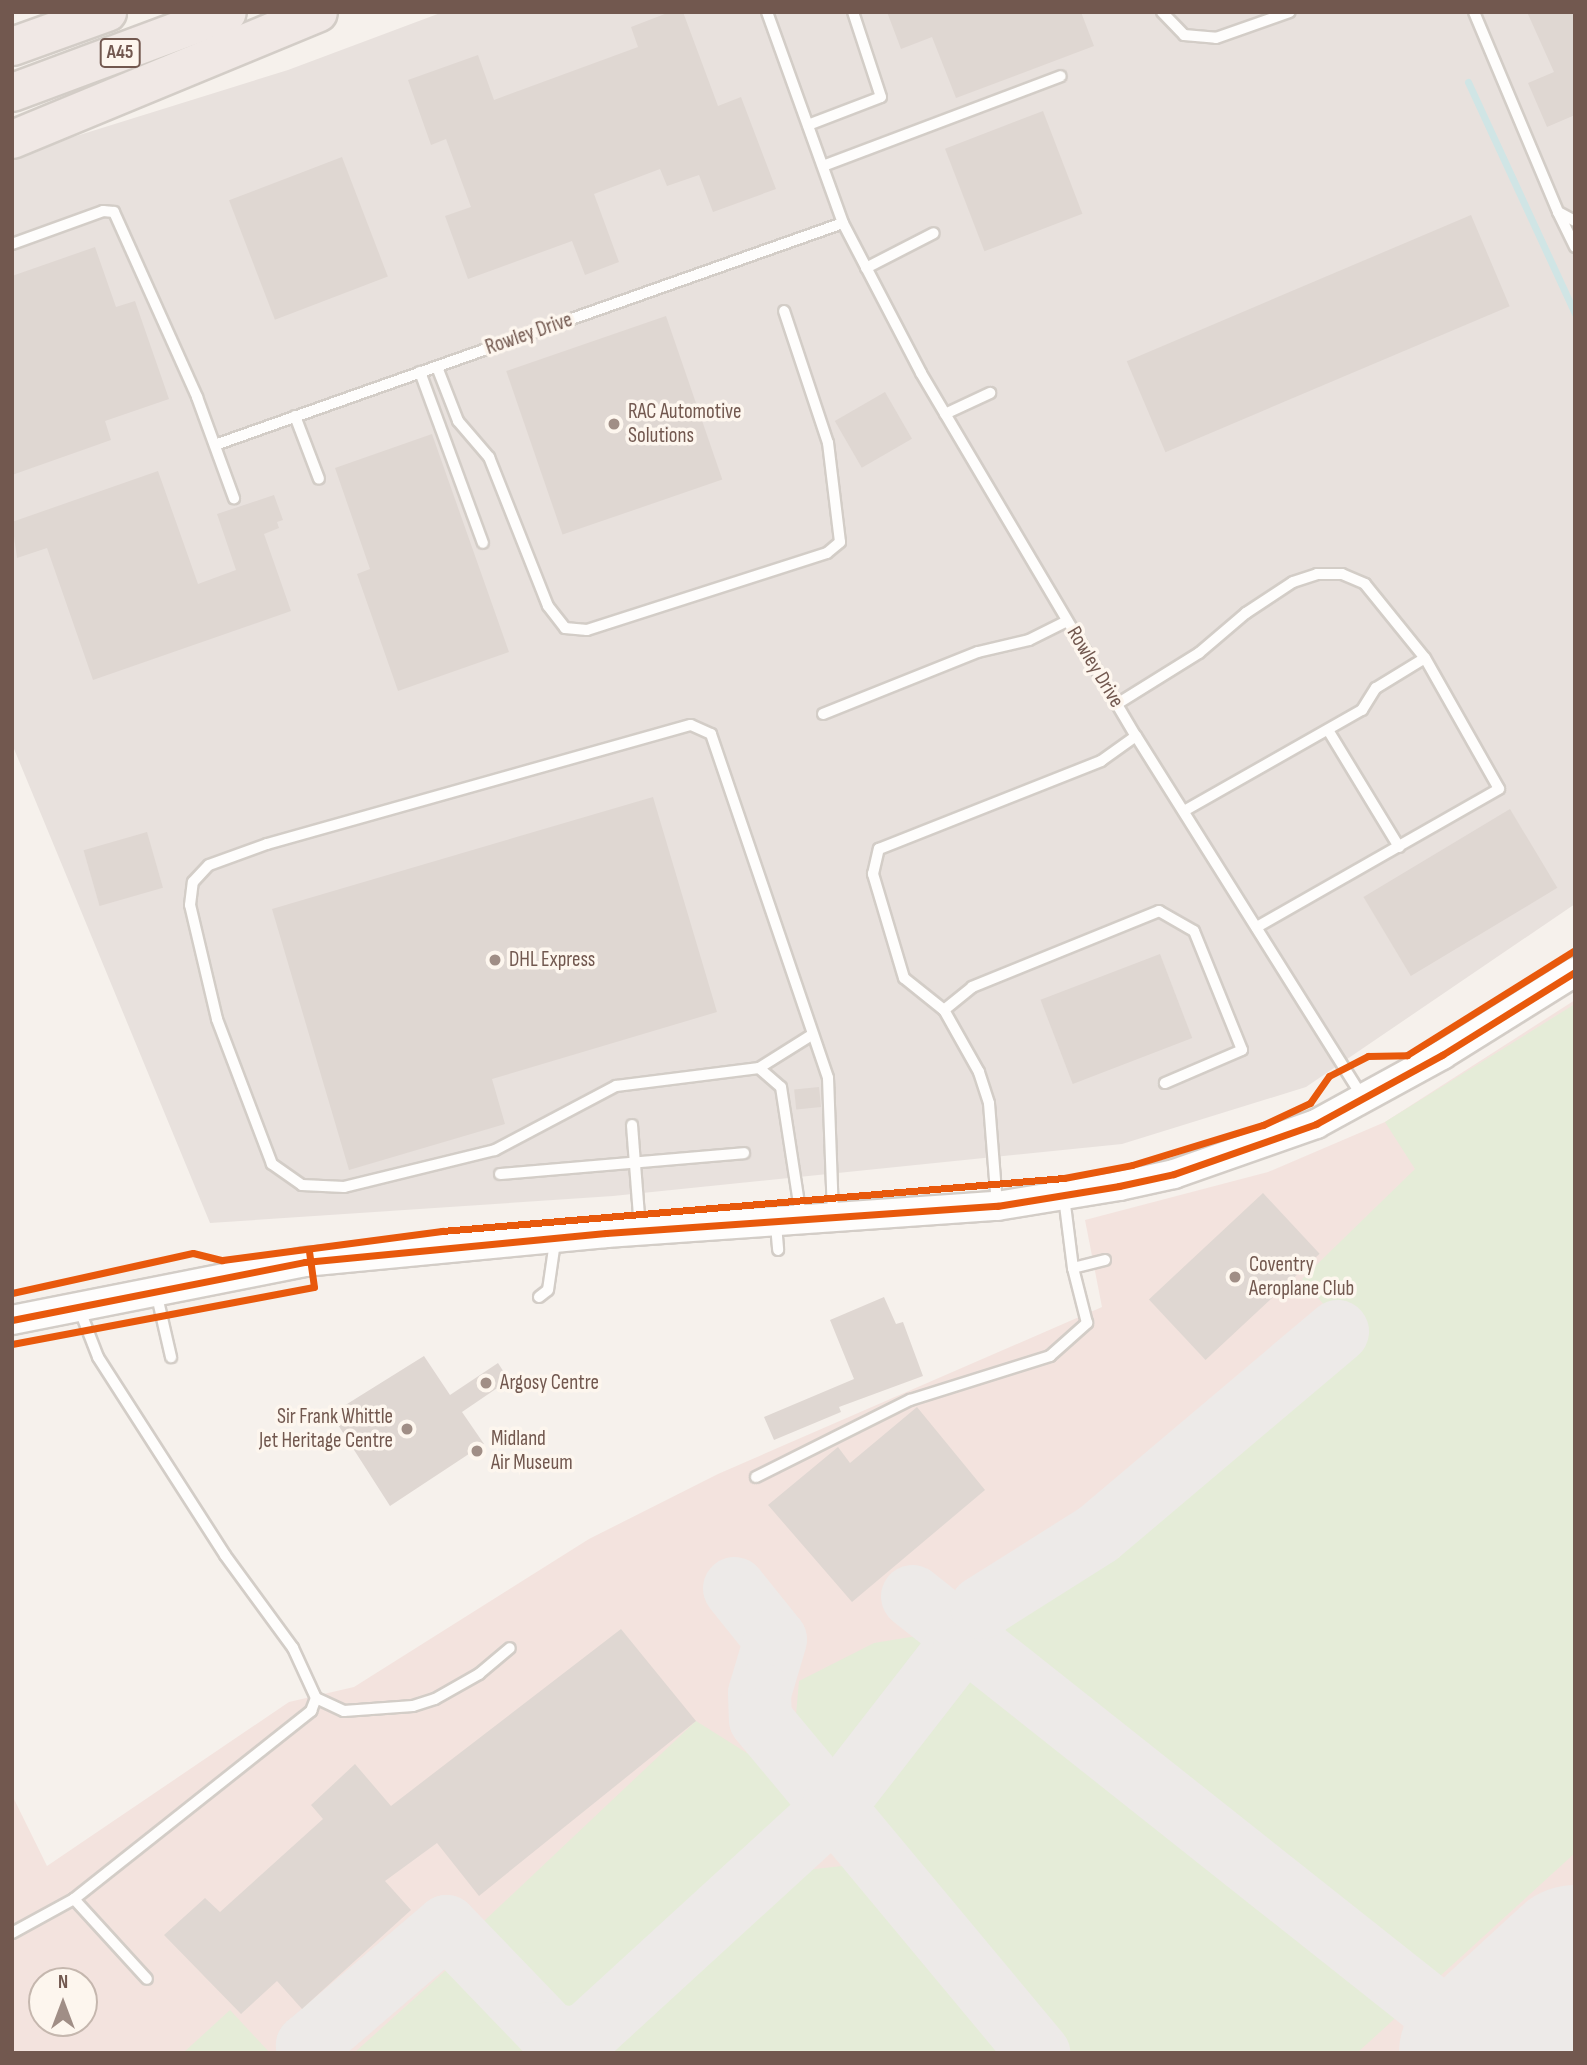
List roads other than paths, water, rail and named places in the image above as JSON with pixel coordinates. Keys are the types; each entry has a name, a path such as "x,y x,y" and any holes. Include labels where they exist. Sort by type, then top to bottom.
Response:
{"highway":[{"name":"A45","path":"12,46 107,12"},
{"name":"A45","path":"12,92 227,12"},
{"path":"12,139 318,12"}],"street":[{"path":"12,1320 155,1288 305,1262 640,1230 997,1206 1063,1196 1188,1170 1266,1144 1364,1100 1575,972"}],"lane":[{"name":"Rowley Drive","path":"768,12 843,223 866,268 946,414 1136,736 1364,1100"},
{"path":"808,125 881,97 853,12"},
{"path":"1162,12 1184,35 1216,38 1290,12"},
{"path":"1474,12 1575,247"},
{"path":"823,166 1061,76"},
{"path":"12,244 103,211 114,212 197,397 234,498"},
{"path":"1558,212 1575,221"},
{"name":"Rowley Drive","path":"215,445 843,223"},
{"path":"866,268 934,233"},
{"path":"437,367 457,421 489,457 548,606 565,628 587,630 827,553 840,542 828,443 784,311"},
{"path":"420,372 483,543"},
{"path":"946,414 990,393"},
{"path":"295,416 319,479"},
{"path":"1117,704 1199,653 1284,588 1317,574 1342,575 1365,584 1425,658 1499,789 1258,927"},
{"path":"823,714 978,652 1029,640 1068,621"},
{"path":"1184,811 1362,710 1376,688 1425,658"},
{"path":"810,1035 759,1068 616,1086 495,1150 344,1187 302,1185 272,1164 217,1019 190,905 192,882 209,865 267,844 691,725 711,734 810,1035 828,1078 833,1217"},
{"path":"1328,730 1399,847"},
{"path":"997,1206 989,1103 979,1072 944,1010 904,978 873,874 879,849 1101,761 1136,736"},
{"path":"944,1010 972,987 1159,911 1194,931 1242,1050 1165,1083"},
{"path":"759,1068 781,1087 789,1220 778,1250"},
{"path":"632,1125 640,1230"},
{"path":"500,1174 744,1153"},
{"path":"756,1477 910,1400 1050,1356 1087,1323 1073,1268 1063,1196"},
{"path":"539,1297 548,1290 556,1262 555,1238"},
{"path":"1073,1268 1105,1260"},
{"path":"155,1288 171,1357"},
{"path":"78,1304 98,1357 225,1555 293,1648 316,1698 344,1711 413,1706 435,1699 479,1674 510,1648"},
{"path":"12,1933 74,1899 311,1711 316,1698"},
{"path":"74,1899 147,1979"}],"waterway":[{"path":"1468,82 1575,314"}],"place":[{"name":"RAC Automotive Solutions","path":"614,424"},
{"name":"DHL Express","path":"495,960"},
{"name":"Coventry Aeroplane Club","path":"1235,1277"},
{"name":"Argosy Centre","path":"486,1383"},
{"name":"Sir Frank Whittle Jet Heritage Centre","path":"407,1429"},
{"name":"Midland Air Museum","path":"477,1451"}]}
